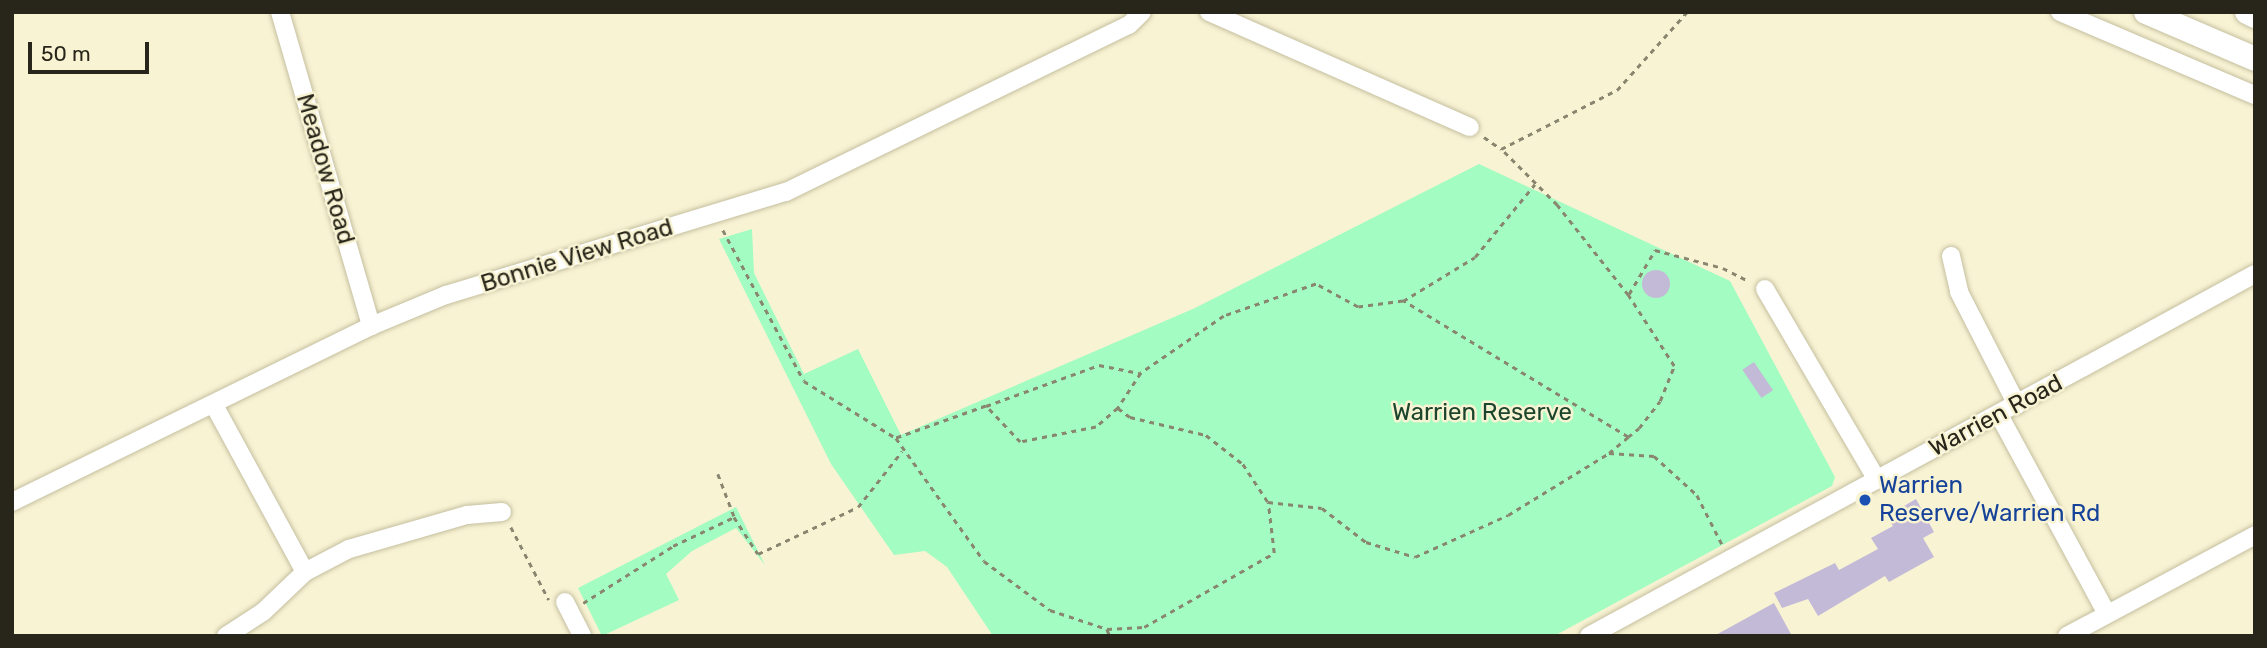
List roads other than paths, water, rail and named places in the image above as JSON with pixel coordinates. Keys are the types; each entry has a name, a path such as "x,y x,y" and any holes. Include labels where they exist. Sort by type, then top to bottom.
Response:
{"highway":[{"path":"2146,12 2255,59"},
{"path":"2247,12 2255,16"}],"street":[{"name":"Meadow Road","path":"280,12 371,326"},
{"name":"Bonnie View Road","path":"12,502 371,326 446,295 786,192 1118,30 1142,12"},
{"path":"1209,12 1470,127"},
{"path":"2060,12 2255,95"},
{"path":"1951,256 1959,292 2017,405"},
{"name":"Warrien Road","path":"1589,636 2255,274"},
{"path":"1765,289 1877,480"},
{"path":"214,405 305,572"},
{"path":"1999,415 2107,614"},
{"path":"226,636 263,612 305,572 349,549 467,515 502,512"},
{"path":"2067,636 2255,535"},
{"path":"565,602 580,632"}],"place":[{"name":"Warrien Reserve/Warrien Rd","path":"1865,500"}],"park label":[{"name":"Warrien Reserve","path":"1482,413"}]}
